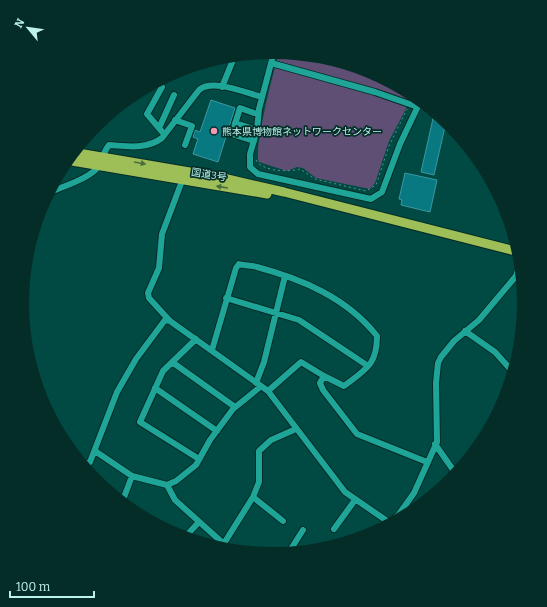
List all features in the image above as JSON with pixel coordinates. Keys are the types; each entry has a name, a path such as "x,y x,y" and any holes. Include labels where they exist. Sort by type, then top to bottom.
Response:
{"highway":[{"name":"国道3号","path":"81,153 219,177 284,192 512,250"},
{"name":"国道3号","path":"75,162 343,208"}],"street":[{"path":"272,59 262,97 249,161 250,167 258,174 371,199 382,192 397,151 418,107"},
{"path":"222,86 232,63"},
{"path":"271,63 416,105"},
{"path":"57,189 93,172 99,166 104,150 109,145 148,146 155,143 202,87 212,84 262,97"},
{"path":"162,87 147,114 164,134"},
{"path":"159,128 174,95"},
{"path":"254,113 240,108 232,134 254,141"},
{"path":"175,120 192,126 185,145"},
{"path":"235,123 251,128"},
{"path":"182,181 162,234 159,268 148,293 149,298 170,321 268,391 345,492 387,520"},
{"path":"212,350 226,298 236,268 239,264 256,266 314,287 342,302 367,322 377,336 376,356 368,366 344,386 301,362 268,391"},
{"path":"403,511 414,493 435,444 438,433 436,383 438,363 454,341 487,312 516,275"},
{"path":"95,451 132,476 167,484 176,481 196,465 217,431 235,407 258,385 284,276"},
{"path":"226,298 299,320 368,366"},
{"path":"88,463 95,451 117,392 136,359 165,320 170,321"},
{"path":"465,331 495,352 510,368"},
{"path":"196,339 163,371 140,422 199,459"},
{"path":"172,362 235,407"},
{"path":"324,376 320,383 323,390 357,434 426,462"},
{"path":"155,388 217,431"},
{"path":"224,543 253,497 259,482 259,451 271,440 296,428"},
{"path":"435,444 453,469"},
{"path":"124,496 132,476"},
{"path":"167,484 175,500 221,542"},
{"path":"253,497 283,521"},
{"path":"334,529 355,500"},
{"path":"189,533 199,522"},
{"path":"292,547 303,530"}],"path":[{"path":"256,155 256,160 263,166 287,172 300,169 315,179 366,191 376,185 389,146 410,104"}],"shaded area":[{"path":"277,59 305,61 337,67 382,84 410,101 389,141 375,183 370,189 316,178 303,168 297,167 287,171 259,162 258,155 261,127"}],"building":[{"name":"熊本県博物館ネットワークセンター","path":"211,100 235,108 218,162 193,154 198,139 193,137 195,130 200,132"},
{"path":"433,118 444,129 434,175 421,172"},
{"path":"405,173 437,180 430,212 401,205 402,200 399,199"}],"place":[{"name":"熊本県博物館ネットワークセンター","path":"214,131"}]}
